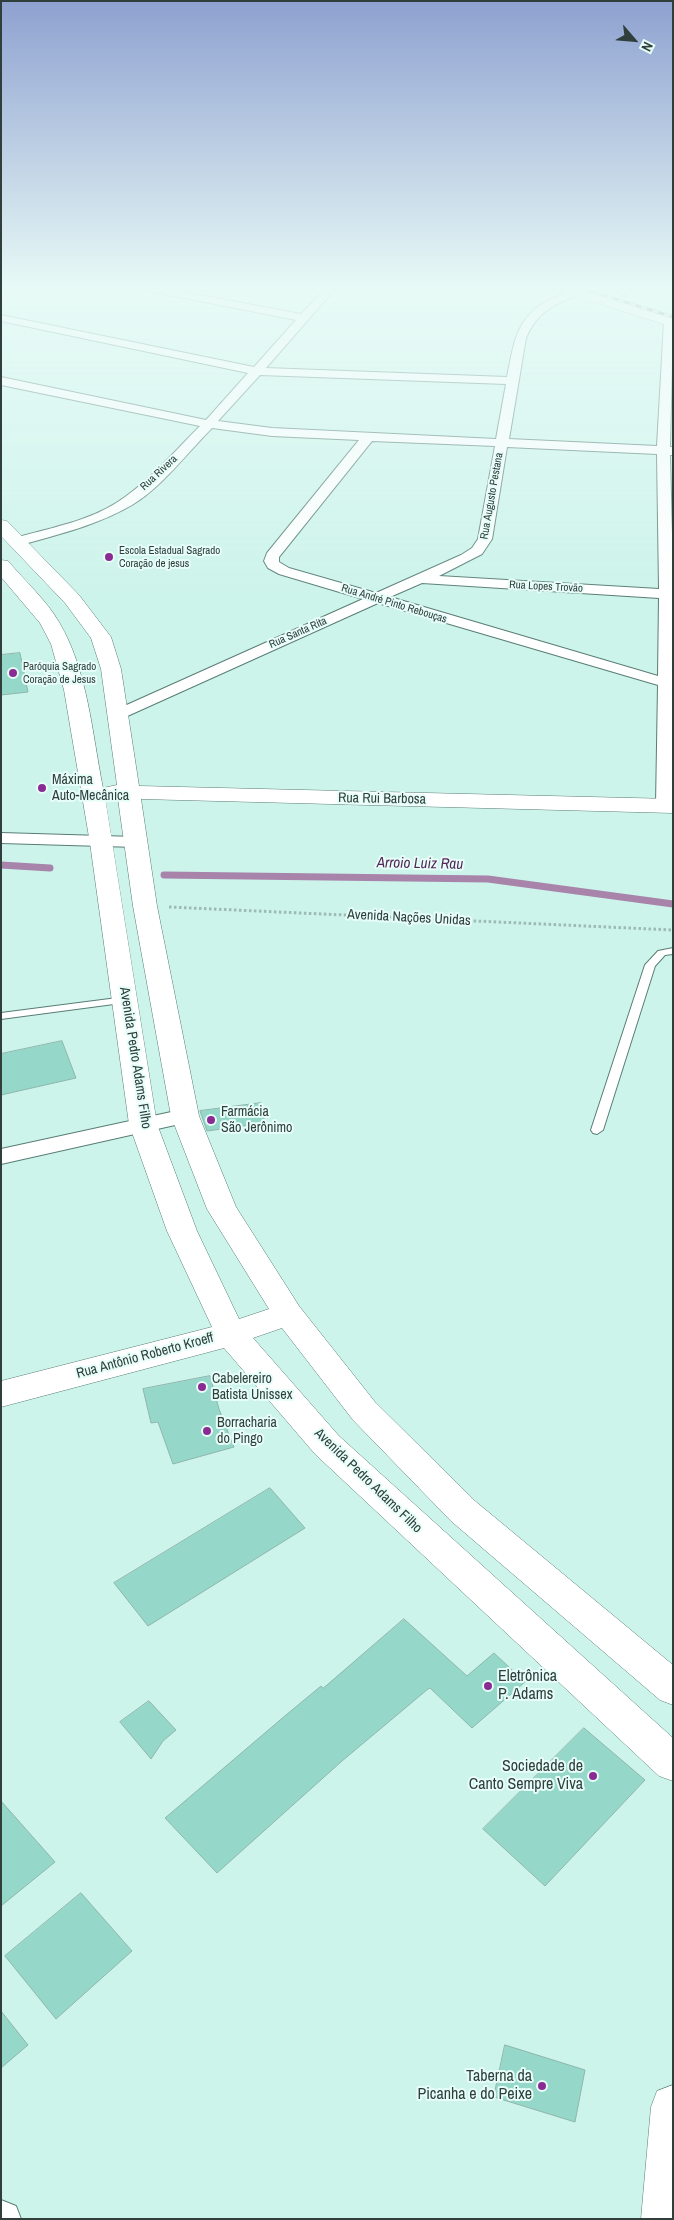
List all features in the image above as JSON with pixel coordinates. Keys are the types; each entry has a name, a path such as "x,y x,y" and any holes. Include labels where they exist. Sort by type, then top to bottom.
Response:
{"main road":[{"path":"6,544 72,599 101,637 111,670 145,906 185,1116 222,1209 288,1314 364,1411 463,1511 673,1688"},
{"name":"Avenida Pedro Adams Filho","path":"6,544 62,644 74,690 102,842 143,1124 182,1231 231,1334 327,1444 673,1763"},
{"name":"Rua Rui Barbosa","path":"92,792 669,806"},
{"path":"119,958 154,954"},
{"name":"Rua Antônio Roberto Kroeff","path":"1,1394 231,1334 288,1314"},
{"path":"664,2219 673,2107"}],"street":[{"path":"57,393 209,424 272,432 668,450"},
{"name":"Rua Rivera","path":"6,544 94,519 129,500 155,478 237,393"},
{"name":"Rua Augusto Pestana","path":"478,551 485,539 510,393"},
{"path":"669,806 668,450 670,393"},
{"name":"Rua André Pinto Rebouças","path":"368,437 272,556 271,561 273,565 284,571 669,685"},
{"name":"Rua Santa Rita","path":"117,715 478,551"},
{"name":"Rua Lopes Trovão","path":"419,579 669,594"},
{"path":"1,838 136,842"},
{"path":"1,1157 185,1116"}],"lane":[{"path":"597,1130 650,965 662,952 673,951"},
{"path":"1,1016 125,1000"}],"path":[{"name":"Avenida Nações Unidas","path":"145,906 673,930"}],"building":[{"name":"Paróquia Sagrado Coração de Jesus","path":"20,653 28,692 1,695 1,655"},
{"path":"62,1041 76,1078 1,1095 1,1054"},
{"path":"261,1103 265,1123 207,1131 200,1111"},
{"path":"210,1376 219,1409 234,1447 173,1464 158,1422 151,1423 143,1389"},
{"path":"270,1488 305,1528 148,1626 114,1583"},
{"path":"404,1619 467,1676 494,1653 525,1682 472,1728 430,1688 428,1689 342,1761 217,1873 165,1818 286,1715 321,1686 323,1688"},
{"path":"149,1701 176,1730 163,1741 151,1759 120,1722"},
{"path":"584,1728 645,1780 545,1886 483,1829"},
{"path":"1,1801 55,1862 1,1906"},
{"path":"81,1893 132,1951 56,2019 5,1956"},
{"path":"1,2011 28,2045 1,2068"},
{"path":"505,2045 585,2070 575,2122 494,2097"}],"waterway":[{"name":"Arroio Luiz Rau","path":"1,865 50,868"},
{"name":"Arroio Luiz Rau","path":"164,875 488,879 673,904"}],"place":[{"name":"Escola Estadual Sagrado Coração de jesus","path":"109,557"},
{"name":"Paróquia Sagrado Coração de Jesus","path":"13,673"},
{"name":"Máxima Auto-Mecânica","path":"42,788"},
{"name":"Farmácia São Jerônimo","path":"211,1120"},
{"name":"Cabelereiro Batista Unissex","path":"202,1387"},
{"name":"Borracharia do Pingo","path":"207,1431"},
{"name":"Eletrônica P. Adams","path":"488,1686"},
{"name":"Sociedade de Canto Sempre Viva","path":"593,1776"},
{"name":"Taberna da Picanha e do Peixe","path":"542,2086"}]}
